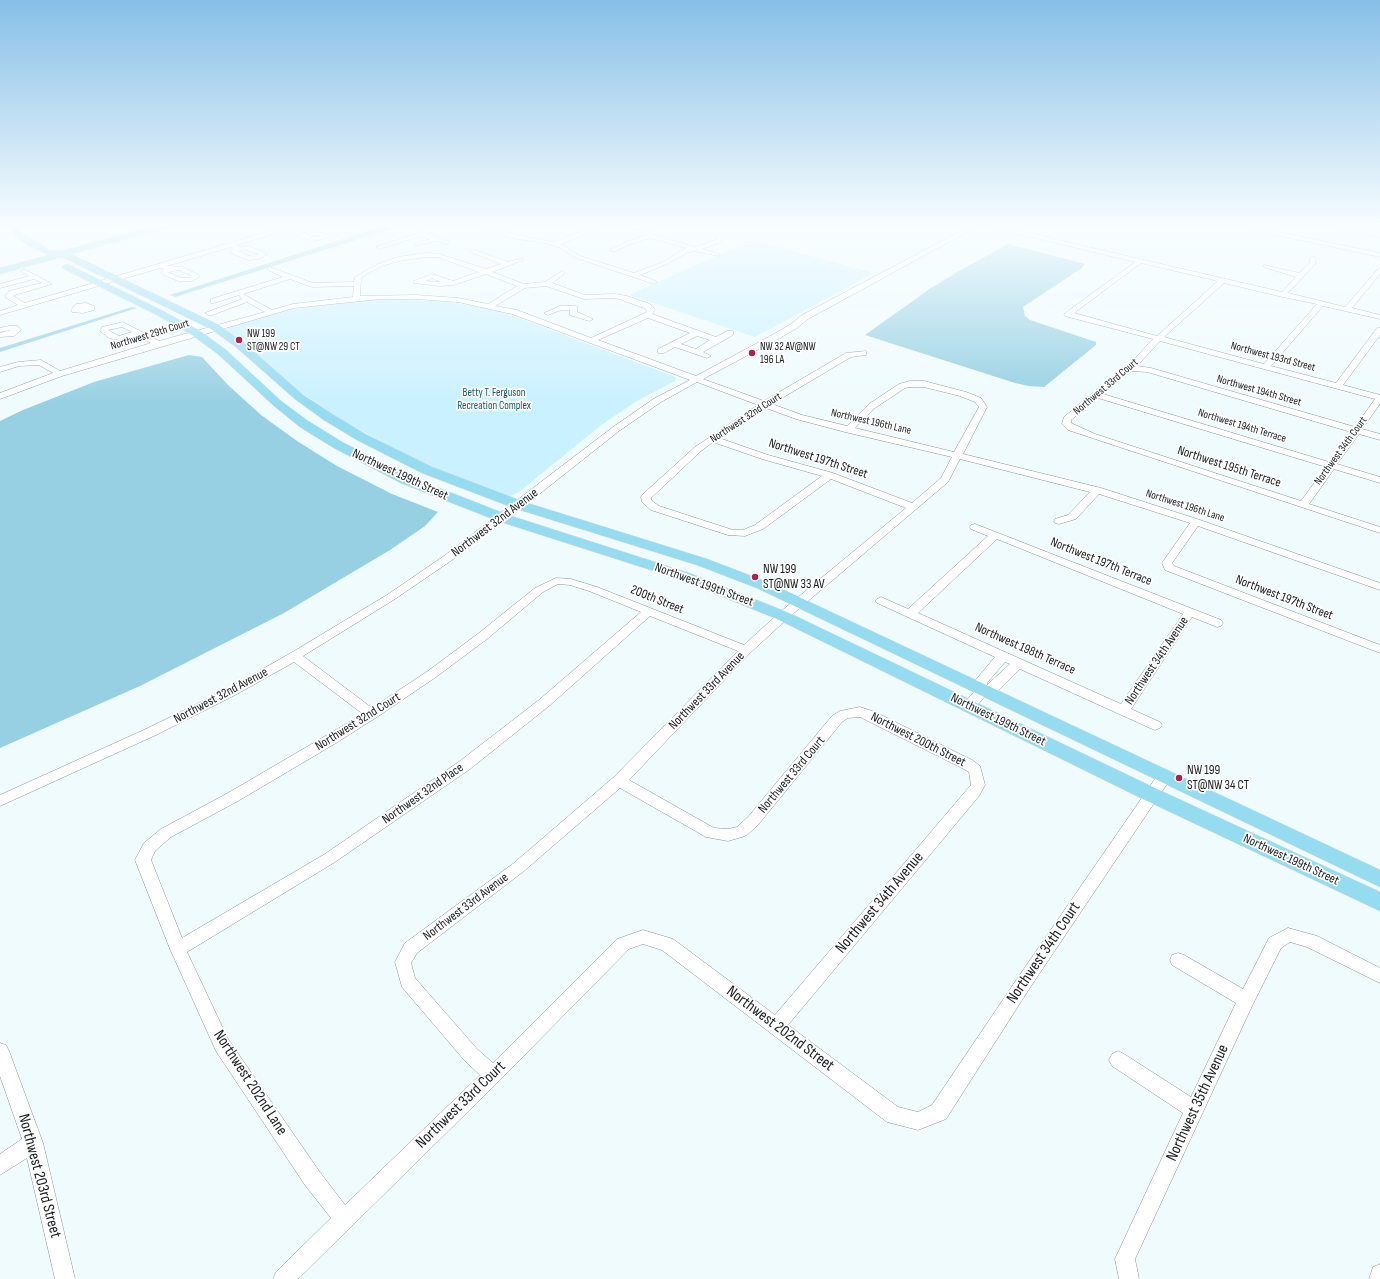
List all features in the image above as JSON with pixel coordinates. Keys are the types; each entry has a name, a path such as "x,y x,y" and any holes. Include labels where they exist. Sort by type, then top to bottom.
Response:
{"main road":[{"name":"Northwest 199th Street","path":"101,285 196,333 222,352 277,403 304,424 338,445 406,480 503,518 684,576 783,616 1152,795 1380,902"},
{"name":"Northwest 199th Street","path":"129,285 215,327 240,345 299,396 328,417 361,437 427,470 519,506 616,534 702,562 762,585 1380,879"}],"street":[{"path":"24,306 9,297 12,294 46,285"},
{"path":"0,313 98,285"},
{"path":"214,301 265,285"},
{"path":"311,285 326,285"},
{"path":"356,299 358,285"},
{"path":"520,285 523,286 539,285"},
{"path":"549,285 584,297 615,296 624,298 651,309 648,315 592,340"},
{"name":"Northwest 32nd Avenue","path":"0,801 151,732 233,691 295,656 391,597 503,518 626,422 658,400 794,326 805,317 865,285"},
{"name":"Northwest 193rd Street","path":"1108,285 1068,314 1266,366 1380,398"},
{"name":"Northwest 33rd Court","path":"1071,428 1066,424 1067,419 1097,396 1121,374 1131,368 1159,338 1218,285"},
{"path":"1242,285 1380,317"},
{"path":"1284,295 1293,285"},
{"path":"1347,309 1368,285"},
{"path":"490,306 523,286"},
{"path":"66,294 82,302 83,306"},
{"path":"236,294 271,312"},
{"path":"205,296 226,307"},
{"name":"Northwest 196th Lane","path":"356,299 416,297 458,300 514,312 697,378 764,405 799,417 848,430 894,439 1097,490 1196,522 1380,586"},
{"path":"584,297 574,308 573,313 588,319"},
{"path":"209,312 248,299"},
{"name":"Northwest 29th Court","path":"0,396 59,374 215,327 293,306 356,299"},
{"path":"1266,366 1322,303"},
{"path":"548,313 560,308 574,308"},
{"path":"648,315 716,340"},
{"path":"0,330 15,328 17,330 11,334 0,335"},
{"path":"1338,386 1380,330"},
{"path":"139,333 158,344"},
{"path":"661,351 696,333"},
{"path":"697,352 730,333"},
{"path":"674,344 707,356"},
{"name":"Northwest 32nd Court","path":"830,476 759,527 745,533 732,533 655,508 647,502 646,497 698,449 764,405 849,355 863,353"},
{"path":"0,370 18,364 41,362 59,374"},
{"name":"Northwest 194th Street","path":"1131,368 1148,370 1380,437"},
{"name":"Northwest 33rd Avenue","path":"493,1075 471,1055 408,982 403,962 411,948 518,867 619,781 746,650 798,602 945,480 982,407 978,400 942,388 916,384 902,386 872,406 848,430"},
{"name":"Northwest 194th Terrace","path":"1097,396 1380,480"},
{"name":"Northwest 34th Court","path":"1303,504 1380,398"},
{"name":"Northwest 195th Terrace","path":"1071,428 1380,530"},
{"name":"Northwest 197th Street","path":"713,439 765,457 830,476 913,507"},
{"path":"1059,521 1072,517 1097,490"},
{"name":"Northwest 197th Street","path":"1196,522 1167,563 1169,568 1380,649"},
{"name":"Northwest 197th Terrace","path":"975,527 1217,623"},
{"path":"910,614 995,535"},
{"name":"Northwest 32nd Court","path":"148,847 166,833 233,797 331,740 372,714 432,674 539,590 556,582"},
{"name":"200th Street","path":"556,582 571,582 593,589 746,650"},
{"name":"Northwest 198th Terrace","path":"881,601 1155,725"},
{"name":"Northwest 32nd Place","path":"178,949 330,858 465,765 544,703 649,611"},
{"name":"Northwest 34th Avenue","path":"1124,710 1190,612"},
{"path":"295,656 372,714"},
{"path":"983,691 980,682 1004,656"},
{"path":"969,706 983,691 994,688 1018,663"},
{"name":"Northwest 33rd Court","path":"619,781 711,833 728,834 742,831 753,821 837,719 845,714 853,712"},
{"name":"Northwest 200th Street","path":"853,712 860,712 870,715 966,764 974,770 977,777"},
{"name":"Northwest 34th Avenue","path":"776,1026 974,792 978,785 977,777"},
{"name":"Northwest 34th Court","path":"918,1121 939,1112 1025,981 1164,777"},
{"name":"Northwest 202nd Lane","path":"148,847 143,860 178,949 222,1045 312,1178 344,1219"},
{"name":"Northwest 35th Avenue","path":"1129,1279 1125,1259 1274,943 1288,936 1312,940 1380,976"},
{"name":"Northwest 33rd Court","path":"283,1279 493,1075 624,944 643,937"},
{"name":"Northwest 202nd Street","path":"643,937 667,944 894,1115 918,1121"},
{"path":"1178,960 1246,1000"},
{"name":"Northwest 203rd Street","path":"0,1051 33,1143 65,1279"},
{"path":"1118,1060 1195,1110"},
{"path":"0,1165 33,1143"},
{"path":"1379,1279 1380,1274"}],"green space":[{"path":"652,285 852,285 755,337 629,295"},
{"name":"Betty T. Ferguson Recreation Complex","path":"389,299 450,302 500,311 676,378 675,381 635,402 600,426 519,492 510,496 504,496 411,457 341,420 290,385 243,342 227,330 229,326 294,309 362,300"}],"shaded area":[{"path":"202,285 214,285 175,297 170,295"},
{"path":"936,285 1057,285 1023,307 1025,316 1030,320 1096,342 1096,345 1044,387 1015,383 865,335"},
{"path":"189,355 202,357 228,385 261,415 297,441 337,466 392,494 438,512 425,526 390,550 284,613 140,686 0,748 0,421 23,410 94,382"}],"waterway":[{"path":"0,350 134,308"}],"place":[{"name":"NW 199 ST@NW 29 CT","path":"239,340"},
{"name":"NW 32 AV@NW 196 LA","path":"752,353"},
{"name":"NW 199 ST@NW 33 AV","path":"755,577"},
{"name":"NW 199 ST@NW 34 CT","path":"1179,778"}]}
